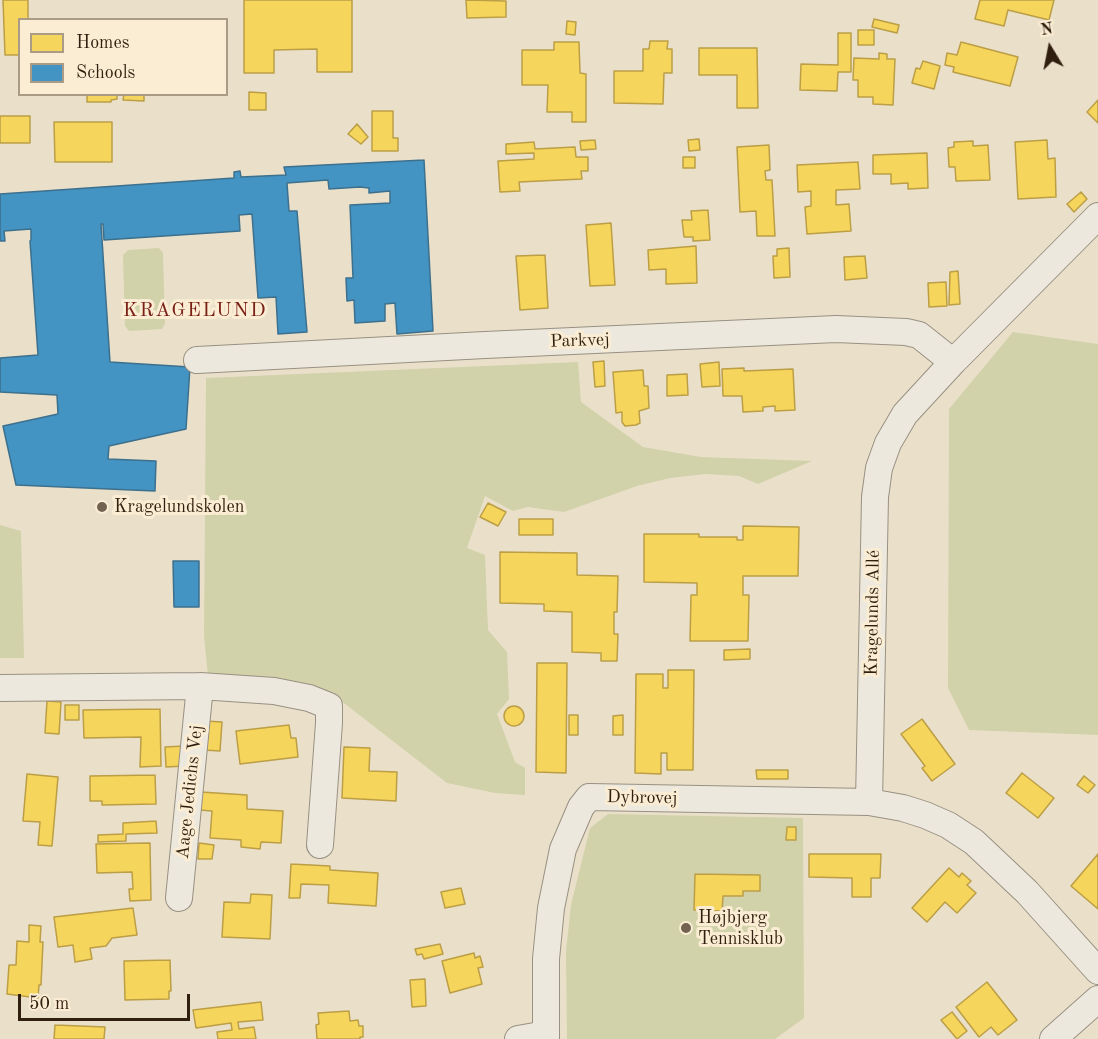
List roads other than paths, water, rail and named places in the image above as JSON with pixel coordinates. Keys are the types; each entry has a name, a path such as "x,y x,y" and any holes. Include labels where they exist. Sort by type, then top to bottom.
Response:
{"street":[{"name":"Kragelunds Allé","path":"868,802 875,497 879,468 888,443 905,414 953,362 1098,216"},
{"name":"Parkvej","path":"197,360 496,344 836,330 906,332 919,336 953,362"},
{"path":"0,688 200,686 274,691 309,698 329,706 320,845"},
{"name":"Aage Jedichs Vej","path":"179,898 200,686"},
{"name":"Dybrovej","path":"518,1039 546,1037 546,959 551,908 563,849 581,807 589,796 868,802"},
{"path":"868,802 903,808 925,815 948,825 974,842 1027,892 1098,971"},
{"path":"1053,1039 1098,999"}],"place":[{"name":"Kragelundskolen","path":"102,507"},
{"name":"Højbjerg Tennisklub","path":"686,928"}],"district":[{"name":"KRAGELUND","path":"195,311"}]}
